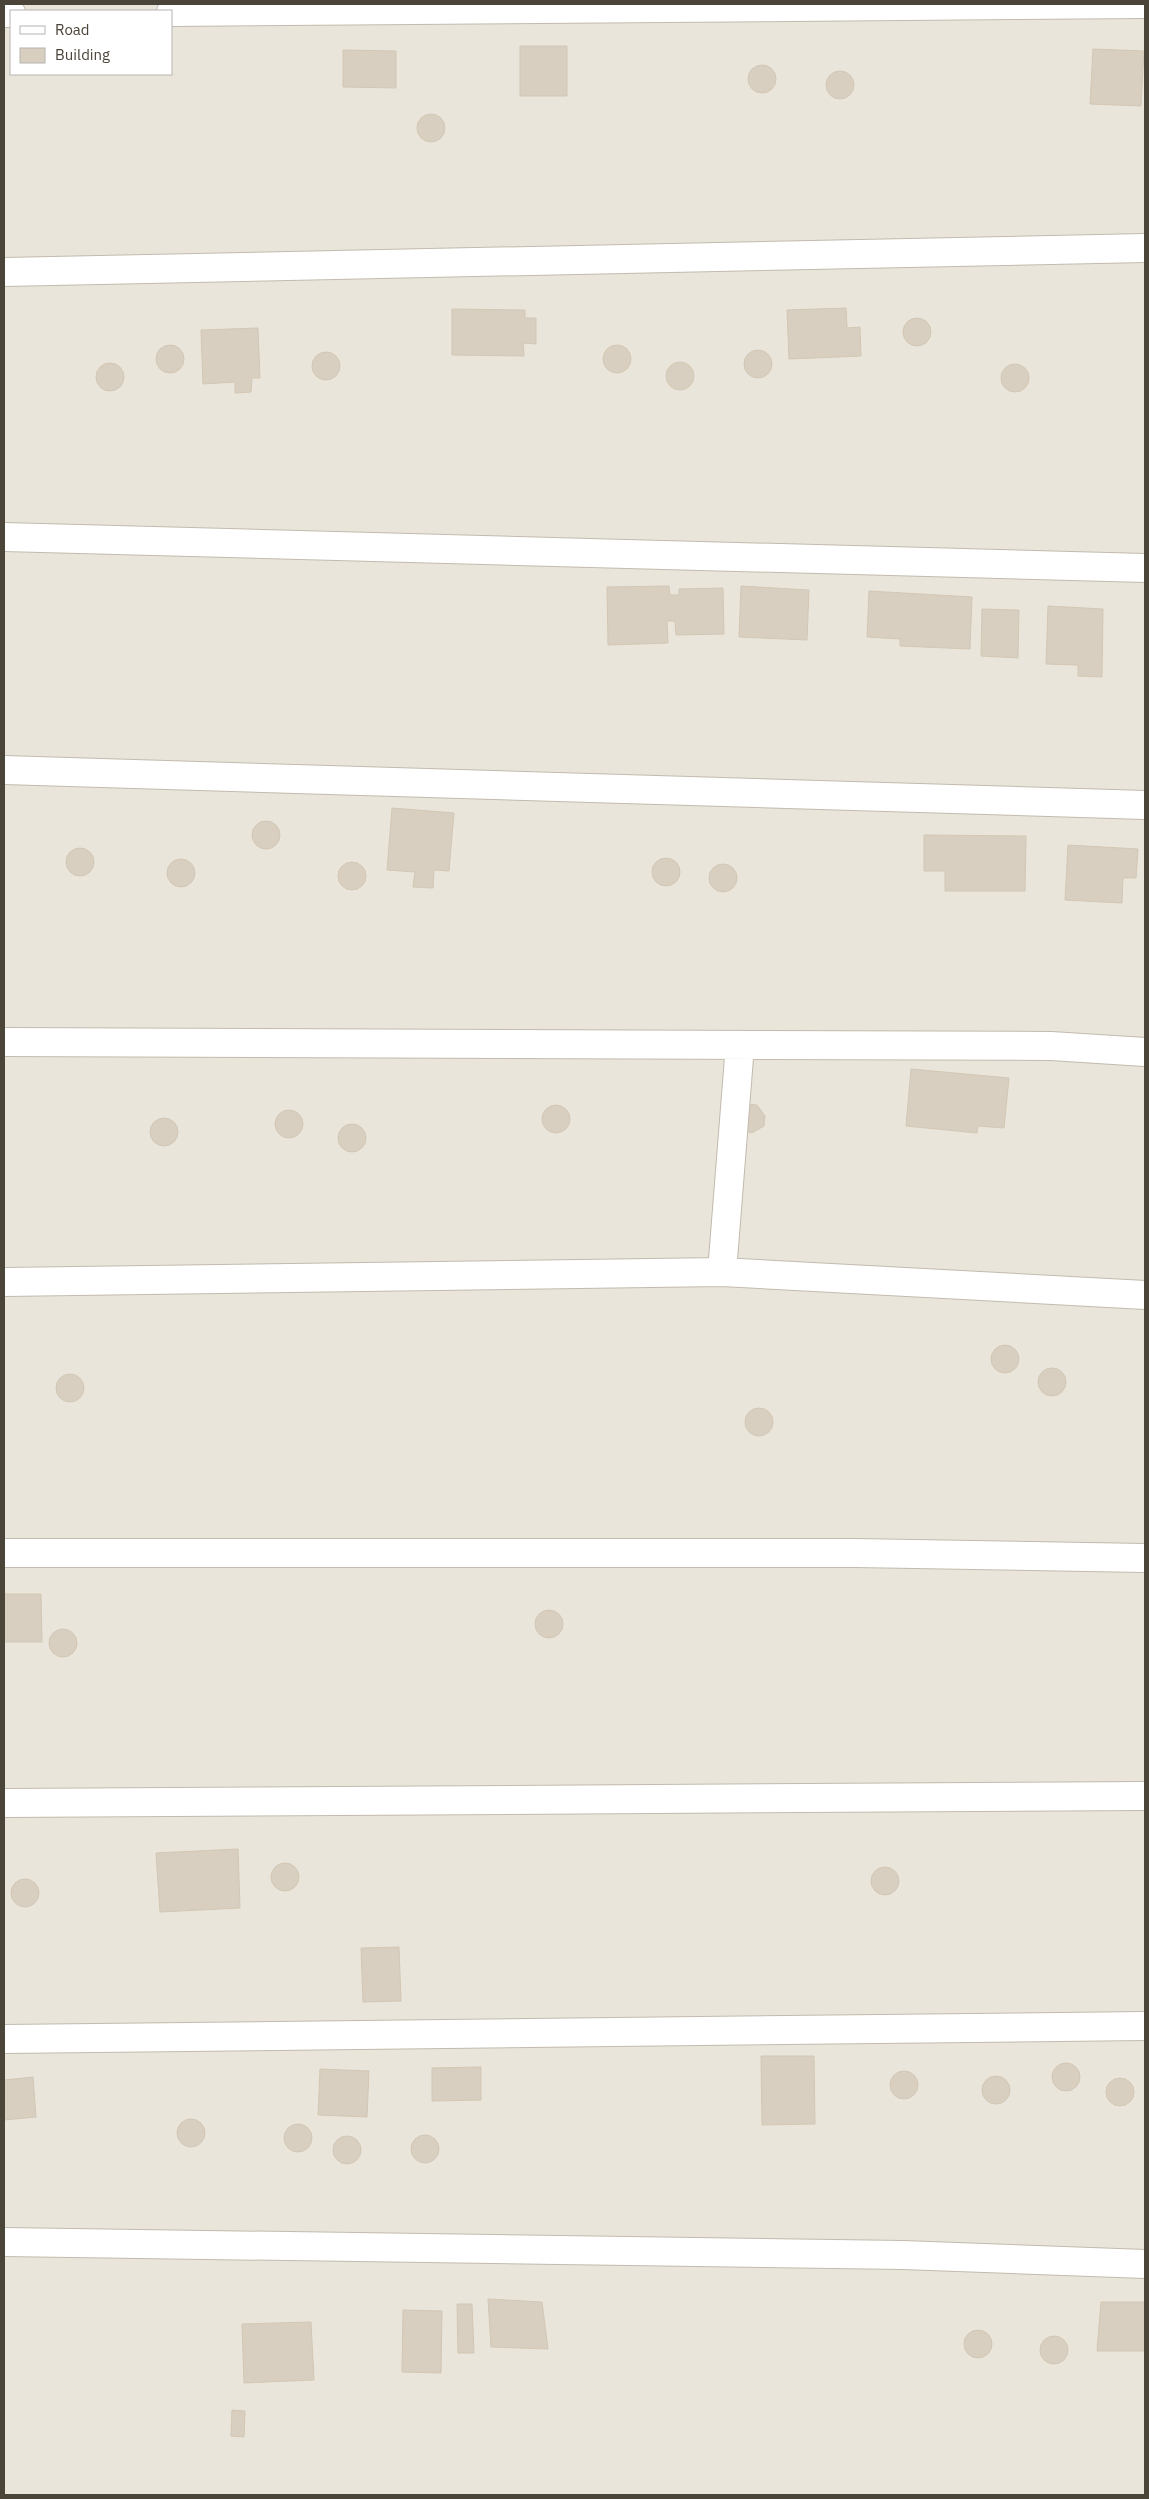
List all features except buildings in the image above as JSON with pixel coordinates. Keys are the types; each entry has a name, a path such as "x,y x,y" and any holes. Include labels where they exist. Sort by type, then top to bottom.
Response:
{"street":[{"path":"172,12 1145,4"},
{"path":"4,272 1145,248"},
{"path":"4,537 1145,568"},
{"path":"4,770 1145,805"},
{"path":"4,1042 1051,1046 1145,1052"},
{"path":"722,1272 740,1045"},
{"path":"4,1282 722,1272 1145,1295"},
{"path":"4,1553 855,1553 1145,1558"},
{"path":"4,1803 1145,1796"},
{"path":"4,2038 1145,2026"},
{"path":"4,2242 893,2254 1145,2264"}],"shaded area":[{"path":"4,4 1145,4 1145,2495 4,2495"}]}
